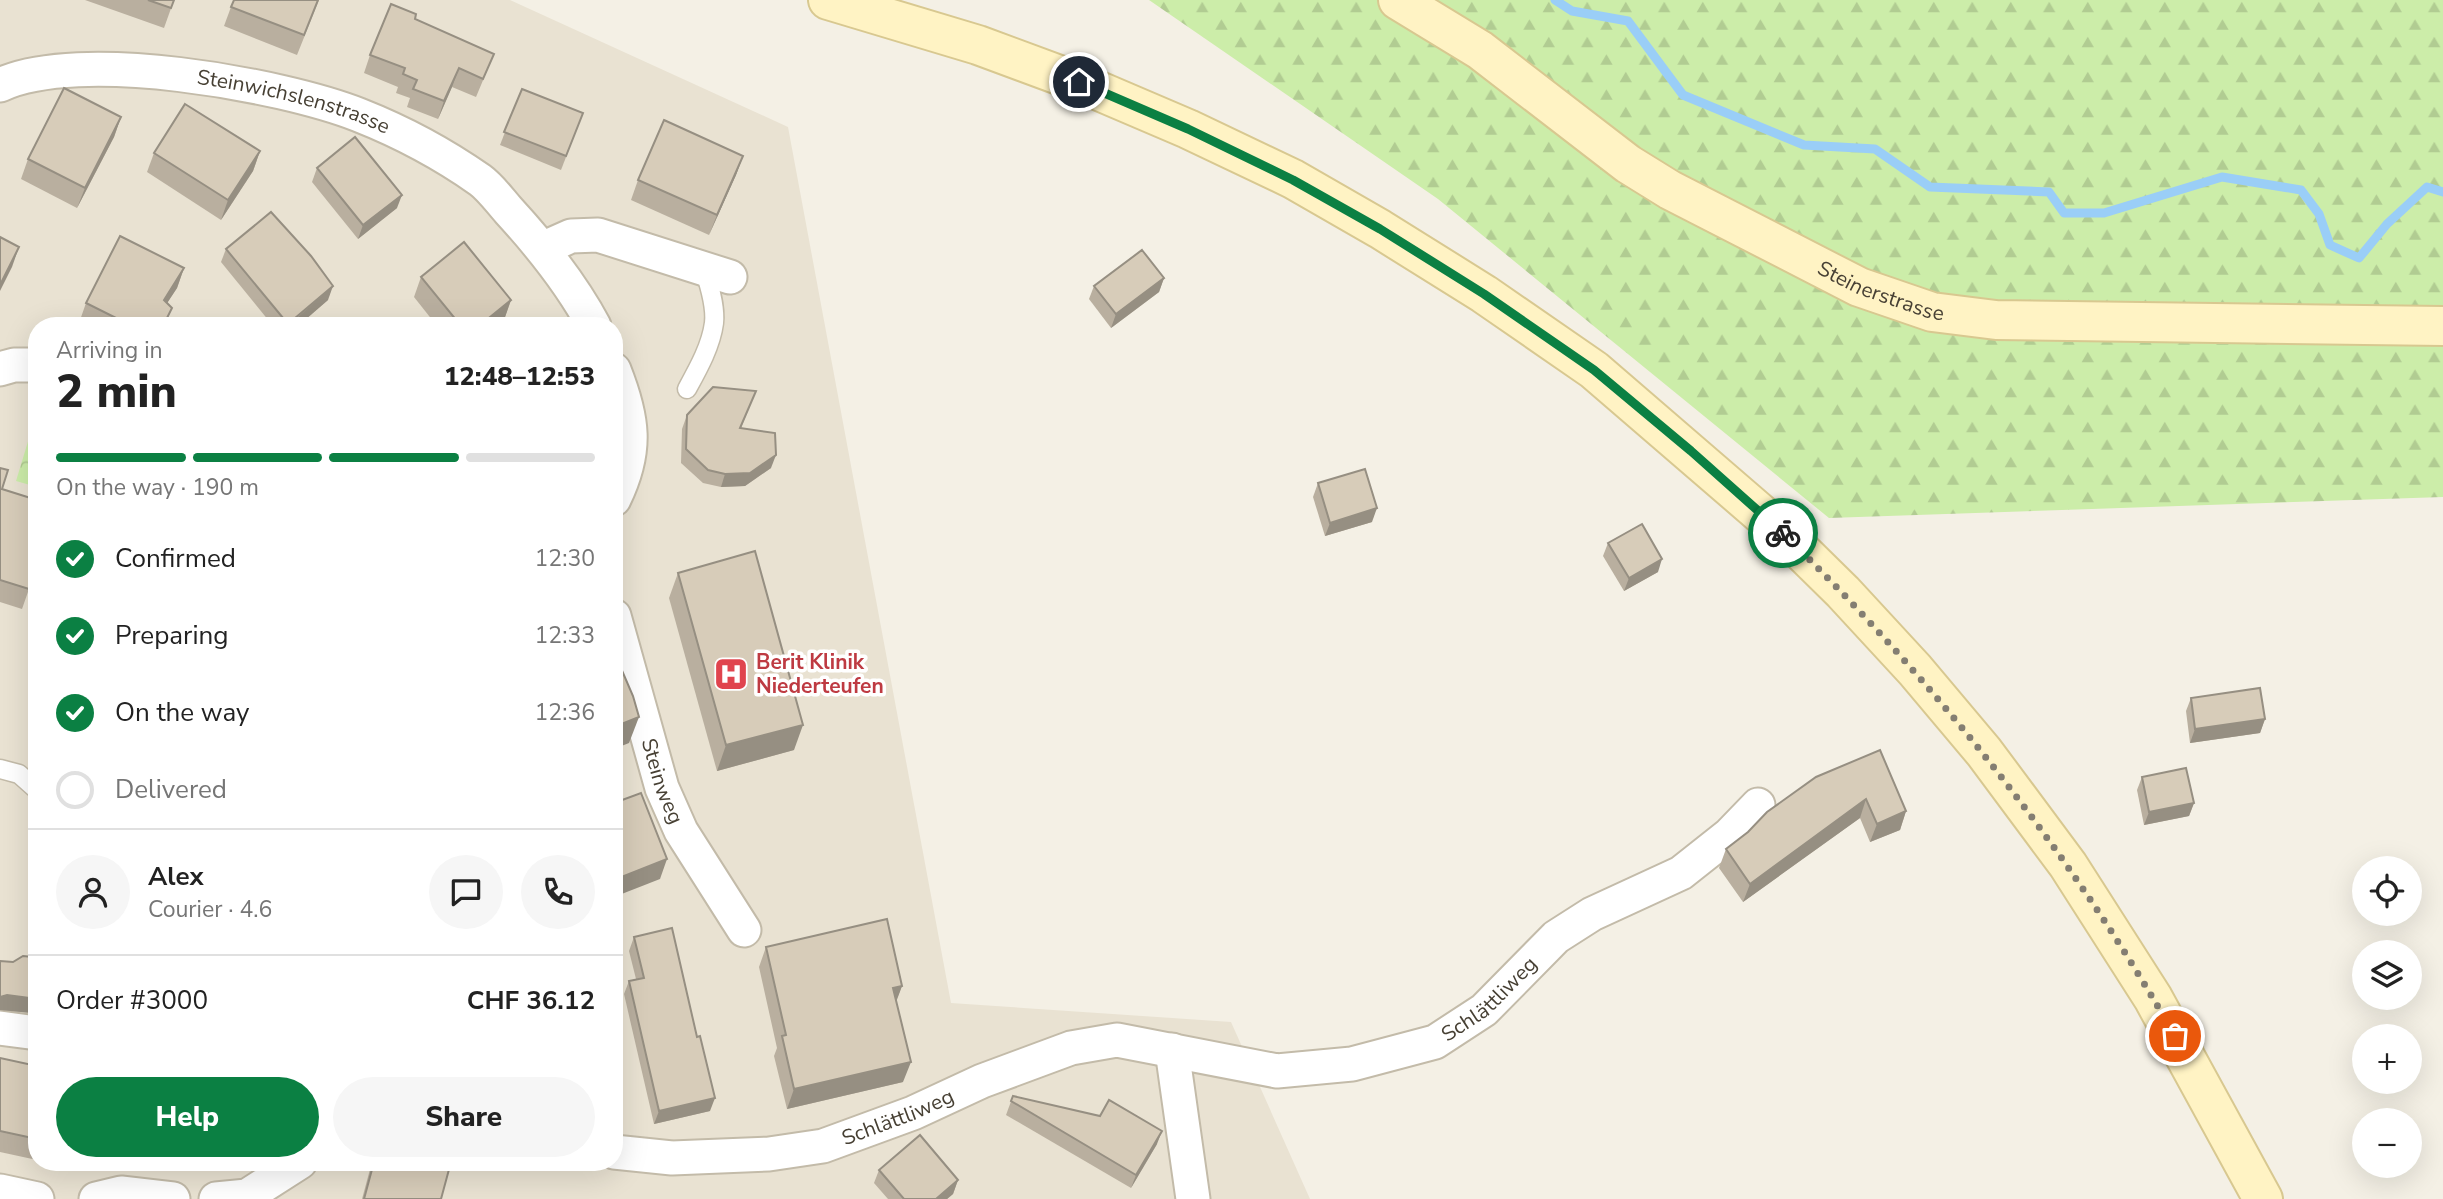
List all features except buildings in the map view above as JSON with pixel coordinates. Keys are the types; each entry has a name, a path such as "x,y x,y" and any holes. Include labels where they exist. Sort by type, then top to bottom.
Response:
{"main road":[{"path":"828,0 978,45 1079,82 1188,129 1293,180 1380,229 1484,294 1604,378 1783,533 1906,661 1984,752 2067,865 2147,988 2263,1199"},
{"name":"Steinerstrasse","path":"1398,0 1480,51 1628,164 1670,190 1833,274 1911,306 1962,317 1996,320 2443,326"}],"street":[{"name":"Steinwichslenstrasse","path":"0,85 45,72 103,70 188,75 276,91 358,114 424,144 483,182 544,248 577,294 589,317"},
{"path":"544,248 571,236 598,235 717,273"},
{"path":"0,369 28,365"},
{"path":"623,393 627,403 631,443 623,480"},
{"name":"Steinweg","path":"623,648 662,788 681,831 744,930"},
{"name":"Schlättliweg","path":"623,1153 672,1158 769,1154 823,1146 913,1113 982,1081 1071,1048 1117,1040 1277,1070 1352,1064 1435,1042 1484,1010 1556,937 1592,914 1681,873 1730,835 1758,804"},
{"path":"0,1028 28,1032"},
{"path":"1172,1050 1193,1199"},
{"path":"216,1199 247,1196 280,1172"},
{"path":"0,1191 37,1199"},
{"path":"96,1199 121,1193 173,1199"}],"lane":[{"path":"687,389 701,363 714,322 709,284 717,273"},
{"path":"0,769 19,774 28,782"}],"shaded area":[{"path":"0,0 510,0 788,127 951,1003 1231,1022 1310,1199 0,1199"}],"green space":[{"path":"1149,0 2443,0 2443,497 1829,518 1438,199"},
{"path":"28,441 28,484 16,481"}],"waterway":[{"path":"1555,0 1572,11 1628,21 1683,95 1804,145 1875,149 1930,187 2049,192 2064,213 2104,213 2222,177 2301,190 2319,214 2330,245 2359,258 2387,224 2427,187 2443,192"}],"way so far":[{"path":"1783,533 1915,670 1984,752 2067,865 2175,1036"}],"place":[{"name":"Berit Klinik Niederteufen","path":"731,674"}],"route":[{"path":"1079,82 1188,129 1293,180 1380,229 1484,294 1594,370 1783,533"}]}
